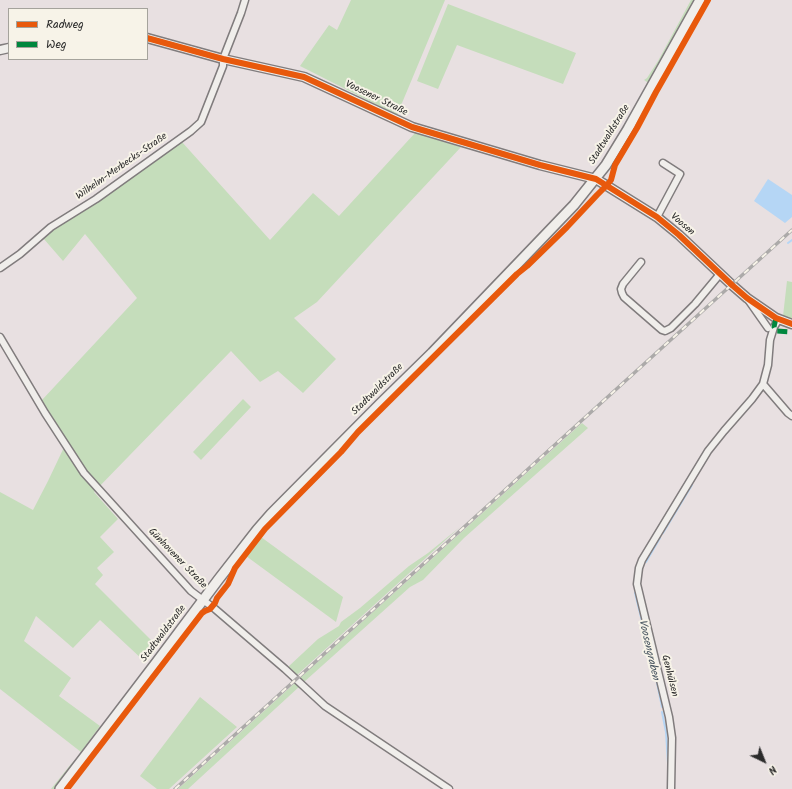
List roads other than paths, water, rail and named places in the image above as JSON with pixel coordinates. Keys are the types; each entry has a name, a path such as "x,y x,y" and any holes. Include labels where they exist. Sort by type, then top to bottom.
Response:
{"main road":[{"name":"Stadtwaldstraße","path":"60,789 203,600 258,530 286,498 432,353 558,223 596,179 628,129 700,0"}],"street":[{"path":"223,59 242,13 245,0"},
{"name":"Voosener Straße","path":"148,38 223,59 304,77 412,128 540,165 596,179"},
{"name":"Wilhelm-Merbecks-Straße","path":"0,268 20,254 51,227 96,199 191,131 201,122 223,66 223,59"},
{"name":"Voosen","path":"657,217 680,174 663,163"},
{"name":"Voosen","path":"596,179 657,217 679,235 747,298 768,328"},
{"path":"642,262 623,284 621,289 622,293 624,297 662,330 668,330 671,328 695,304 720,274"},
{"path":"747,298 779,319 792,324"},
{"path":"770,340 768,321 771,314"},
{"path":"779,319 774,327 770,340 768,365 763,384 792,416"},
{"name":"Günhovener Straße","path":"0,337 45,413 84,473 191,591 215,609 285,669 325,706 449,789"},
{"name":"Genhülsen","path":"671,789 672,738 669,717 637,584 639,568 642,560 708,451 763,384"}],"water":[{"path":"768,179 792,195 792,217 785,223 754,201"}],"waterway":[{"path":"788,243 792,240"},
{"name":"Voosengraben","path":"663,533 692,485"},
{"name":"Voosengraben","path":"646,562 660,538"},
{"name":"Voosengraben","path":"635,593 662,707"},
{"name":"Voosengraben","path":"662,712 666,732 668,763"}],"railway":[{"path":"175,789 792,230"}]}
